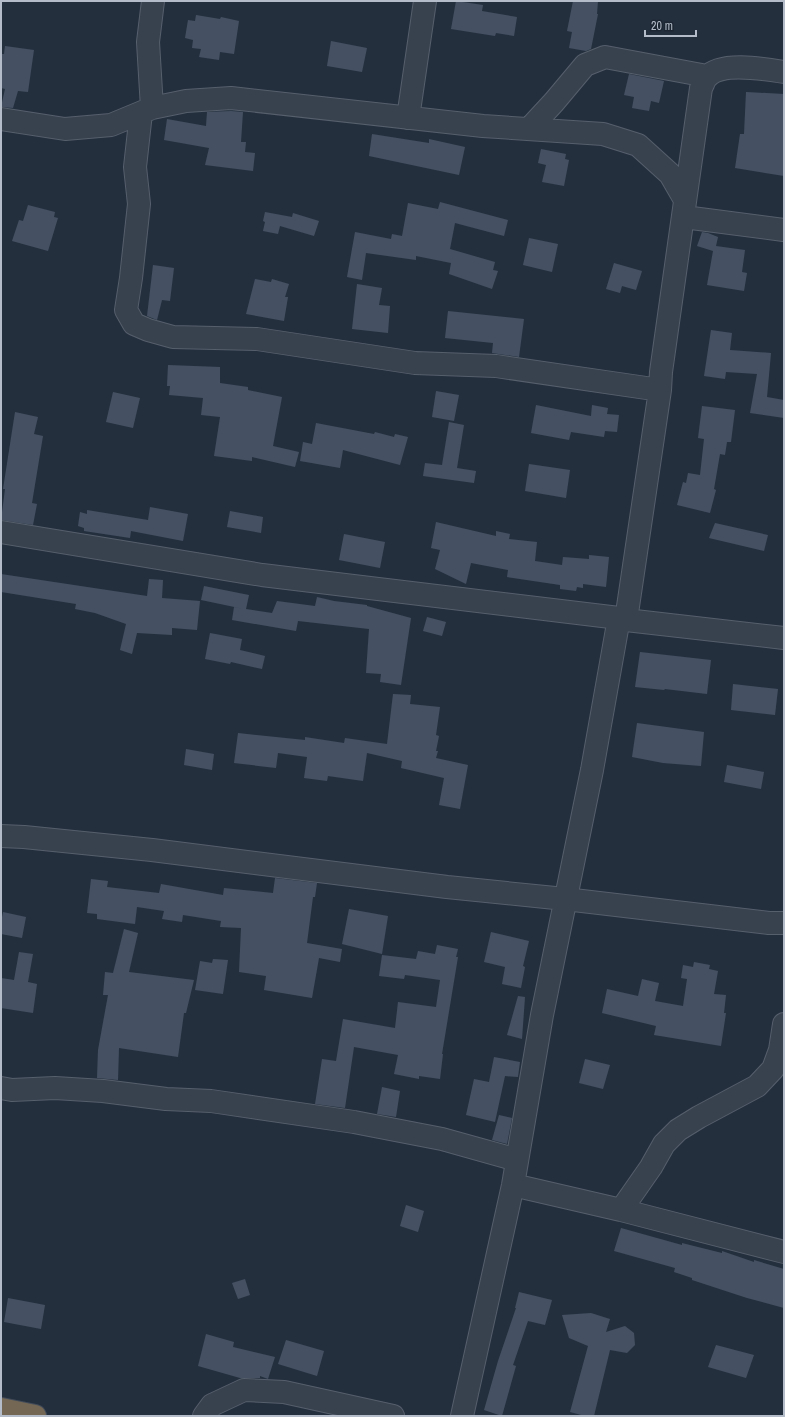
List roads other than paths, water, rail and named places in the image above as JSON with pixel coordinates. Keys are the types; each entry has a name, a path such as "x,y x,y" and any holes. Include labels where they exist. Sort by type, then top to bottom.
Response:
{"highway":[{"path":"1,1409 35,1416"}],"street":[{"path":"153,1 148,42 146,111 135,167 139,204 126,310 134,324 148,330 173,337 257,339 415,363 496,366 660,390"},
{"path":"408,118 425,1"},
{"path":"529,129 585,65 605,57 707,76"},
{"path":"462,1416 513,1185 542,1015 622,619 660,390 661,372 701,88 707,76 716,71 728,68 745,68 784,72"},
{"path":"1,119 65,130 111,125 146,111 186,101 231,98 483,126 603,134 638,145 670,174 684,208"},
{"path":"684,208 784,230"},
{"path":"1,532 262,575 784,638"},
{"path":"1,836 152,850 431,885 769,923 784,923"},
{"path":"621,1210 651,1167 664,1144 699,1117 757,1086 773,1069 780,1050 784,1024"},
{"path":"1,1088 12,1090 55,1088 166,1099 211,1100 354,1122 442,1139 517,1160"},
{"path":"513,1185 621,1210 784,1252"},
{"path":"204,1416 212,1405 244,1390 284,1392 392,1416"}]}
